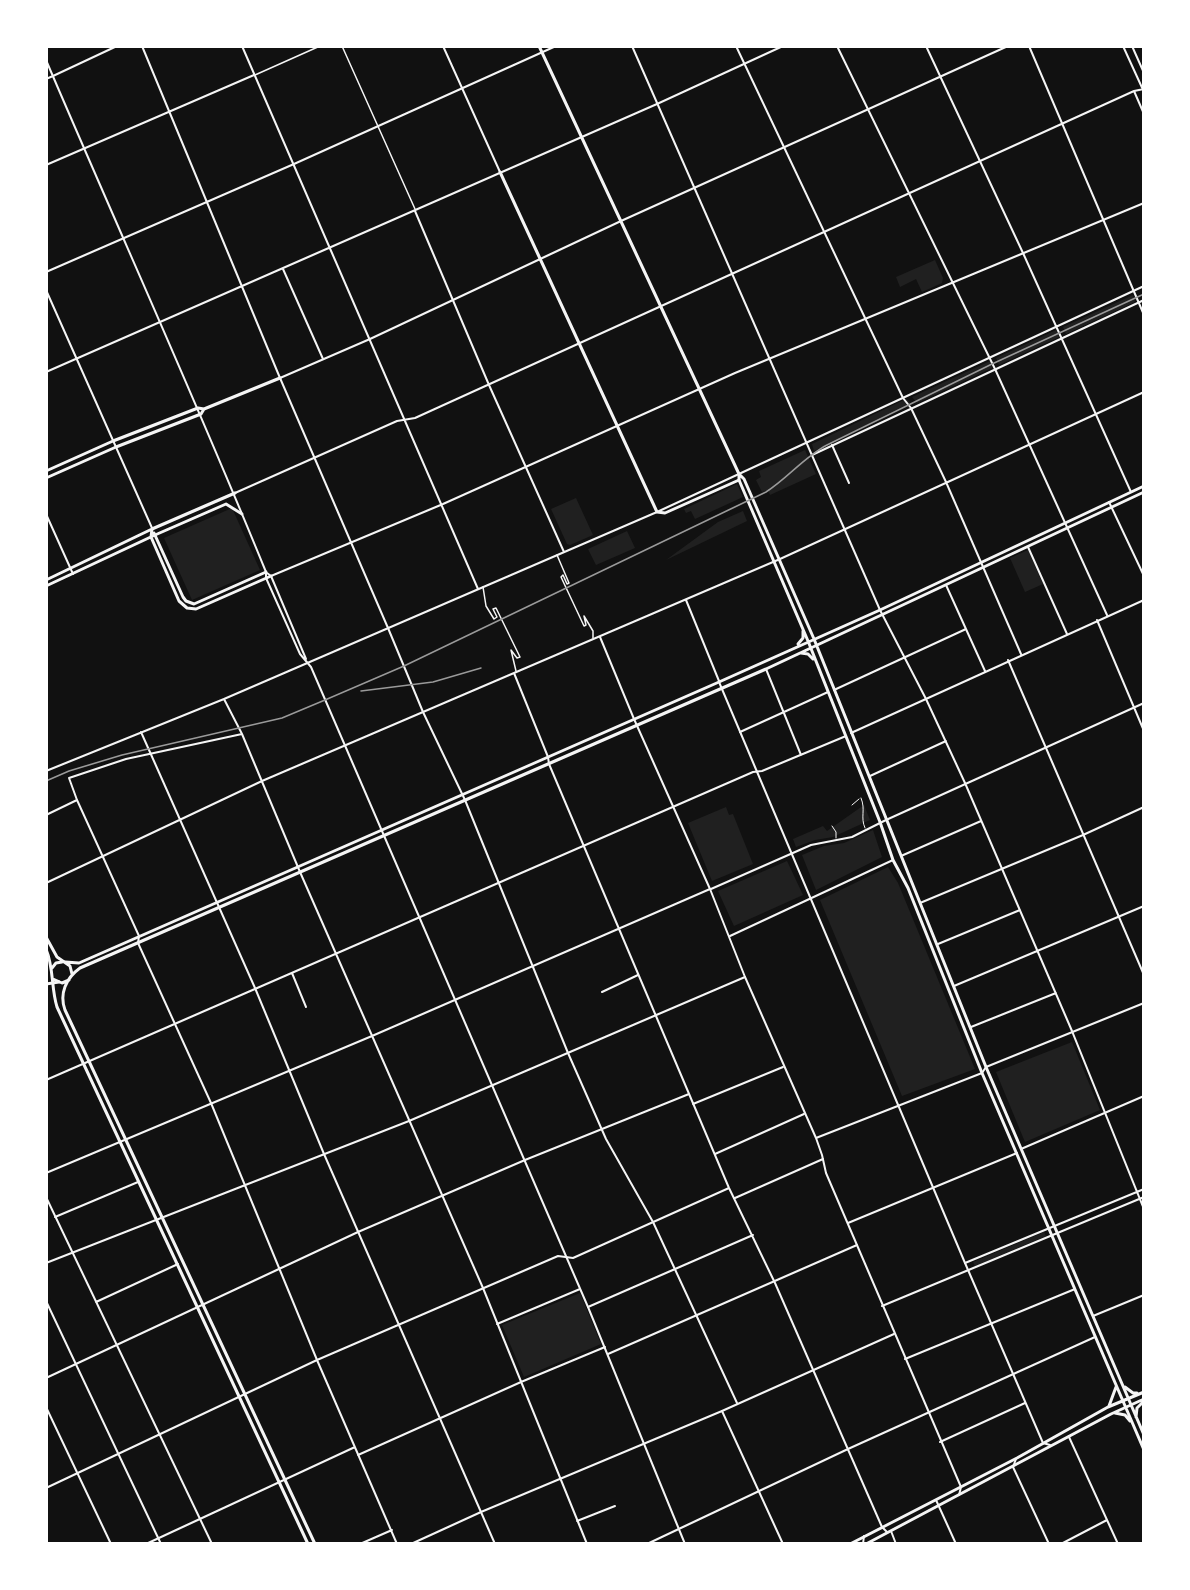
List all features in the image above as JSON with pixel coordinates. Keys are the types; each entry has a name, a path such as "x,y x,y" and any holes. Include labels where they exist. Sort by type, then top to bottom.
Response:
{"main road":[{"path":"539,46 780,560 938,944 986,1067 1143,1435"},
{"path":"500,172 657,512 665,513 739,480"},
{"path":"46,471 112,441 198,408 204,409 280,378"},
{"path":"46,478 116,447 201,414 204,409"},
{"path":"740,474 739,480 808,641 893,860 908,888 982,1073 1143,1450"},
{"path":"52,968 56,963 79,963 719,682 880,610 1143,486"},
{"path":"308,1544 83,1063 53,994 46,985 70,978 80,968 766,669 1143,492"},
{"path":"46,580 152,529 235,493"},
{"path":"46,586 226,504 242,514"},
{"path":"152,529 179,601 187,608 196,609 271,576"},
{"path":"153,536 183,597 190,603 194,604 266,572"},
{"path":"809,628 816,634 823,635"},
{"path":"794,648 802,638 803,630"},
{"path":"821,658 821,647 828,640"},
{"path":"797,655 808,654 818,666"},
{"path":"46,937 54,953 72,969 62,993 62,1003 315,1544"},
{"path":"46,949 52,968 53,994"},
{"path":"52,977 59,982"},
{"path":"1122,1383 1133,1393 1143,1392"},
{"path":"1108,1407 1116,1386"},
{"path":"850,1544 1017,1458 1108,1407 1143,1392"},
{"path":"864,1544 1111,1414 1143,1400"},
{"path":"1136,1419 1137,1408 1143,1400"},
{"path":"1111,1414 1122,1414 1132,1423"}],"street":[{"path":"46,79 117,46"},
{"path":"142,46 280,378 423,712 465,800 568,1053 602,1130 653,1222 737,1403"},
{"path":"242,46 478,589"},
{"path":"46,165 320,46"},
{"path":"342,46 564,552"},
{"path":"442,46 500,172"},
{"path":"46,272 556,46"},
{"path":"632,46 882,615 926,699 965,783 1072,1031 1143,1209"},
{"path":"736,46 823,232 946,482 1022,654"},
{"path":"46,372 657,104 783,46"},
{"path":"837,46 995,369 1107,615"},
{"path":"926,46 1133,496"},
{"path":"280,378 370,339 621,221 1008,46"},
{"path":"1029,46 1143,315"},
{"path":"235,493 397,420 415,418 823,232 910,195 1062,123 1143,89 1124,46"},
{"path":"1132,46 1143,73"},
{"path":"46,60 235,493 266,572 266,578 300,654 307,662"},
{"path":"1134,91 1143,114"},
{"path":"271,576 443,504 769,358 1143,203"},
{"path":"283,269 323,359"},
{"path":"46,771 224,699 657,512 1143,286"},
{"path":"46,290 152,529"},
{"path":"812,455 1143,300"},
{"path":"46,883 262,781 780,560 1143,392"},
{"path":"832,445 849,483"},
{"path":"1109,502 1143,576"},
{"path":"46,514 73,574"},
{"path":"1028,547 1067,634"},
{"path":"558,555 569,583 567,584 563,575 561,577 584,626 586,625 584,615 593,631 593,639"},
{"path":"266,572 271,576 525,1160 608,1354 685,1544"},
{"path":"946,585 985,671"},
{"path":"483,587 486,606 494,619 497,617 494,609 496,608 520,657 517,658 513,650 510,651 515,673 549,757 549,764 729,1188 775,1283 882,1527 889,1532 896,1544"},
{"path":"686,600 968,1271 1043,1443 1051,1446"},
{"path":"851,733 1143,600"},
{"path":"1097,620 1143,731"},
{"path":"834,690 966,629"},
{"path":"600,637 710,889 783,1067 816,1138 826,1173 961,1487 959,1495"},
{"path":"1008,660 1143,975"},
{"path":"766,669 801,755"},
{"path":"740,732 828,692"},
{"path":"224,699 242,734 300,872 483,1288 587,1544"},
{"path":"46,1173 372,1036 792,853 819,842 852,837 1045,746 1143,703"},
{"path":"141,732 255,988 324,1154 495,1544"},
{"path":"242,734 150,753 69,778 138,936 138,943 211,1103 317,1360 397,1544"},
{"path":"46,1080 753,772 762,771 846,736"},
{"path":"869,777 946,741"},
{"path":"46,815 77,800"},
{"path":"920,903 1083,835 1143,807"},
{"path":"901,856 981,820"},
{"path":"730,936 893,860"},
{"path":"954,986 1143,906"},
{"path":"938,944 1020,910"},
{"path":"292,973 306,1007"},
{"path":"602,992 638,975"},
{"path":"46,1263 409,1121 745,977"},
{"path":"971,1027 1056,993"},
{"path":"816,1138 982,1073 986,1067 1143,1003"},
{"path":"693,1104 783,1067"},
{"path":"46,1378 358,1232 525,1160 689,1094"},
{"path":"1021,1149 1143,1096"},
{"path":"715,1154 804,1114"},
{"path":"848,1223 1017,1153"},
{"path":"734,1198 823,1160"},
{"path":"56,1217 139,1181"},
{"path":"46,1488 317,1360 558,1256 573,1258 729,1188"},
{"path":"965,1263 1143,1189"},
{"path":"46,1197 212,1544"},
{"path":"882,1306 1143,1197"},
{"path":"1095,1208 1098,1216"},
{"path":"588,1307 753,1235"},
{"path":"1010,1244 1013,1252"},
{"path":"608,1354 775,1283 857,1245"},
{"path":"96,1302 178,1263"},
{"path":"497,1324 580,1289"},
{"path":"905,1359 1075,1289"},
{"path":"1093,1316 1143,1294"},
{"path":"46,1301 161,1544"},
{"path":"411,1544 644,1442 722,1411 894,1334"},
{"path":"647,1544 928,1412 1095,1337"},
{"path":"358,1455 520,1382 605,1347"},
{"path":"940,1442 1025,1403"},
{"path":"47,1408 111,1544"},
{"path":"722,1411 783,1544"},
{"path":"1068,1437 1118,1544"},
{"path":"146,1544 355,1447"},
{"path":"1017,1458 1013,1467 1049,1544"},
{"path":"936,1500 956,1544"},
{"path":"577,1521 615,1506"},
{"path":"1061,1544 1107,1520"},
{"path":"360,1544 392,1530"},
{"path":"864,1536 864,1544"}],"lane":[{"path":"852,805 861,798 864,812 862,821 866,830"},
{"path":"832,826 836,832 836,840"}],"shaded area":[{"path":"935,260 943,278 942,283 922,292 916,279 900,287 896,277"},
{"path":"1133,295 1135,302 1066,334 1063,327"},
{"path":"1056,330 1059,337 999,365 996,358"},
{"path":"990,361 992,368 917,403 912,397"},
{"path":"906,399 910,403 814,451 812,444"},
{"path":"805,450 816,474 770,495 768,490 762,492 756,480 761,477 759,471"},
{"path":"737,484 743,497 695,519 691,511 686,513 684,509"},
{"path":"576,498 593,535 570,545 567,544 551,509"},
{"path":"232,508 260,570 192,600 164,538"},
{"path":"743,511 747,521 666,560 718,522"},
{"path":"627,531 635,548 596,565 588,549"},
{"path":"1028,550 1043,584 1025,592 1010,558"},
{"path":"864,805 870,820 833,837 815,840 796,847 793,839 823,826 827,831"},
{"path":"726,807 729,815 733,814 753,864 712,881 688,823"},
{"path":"873,830 882,857 816,890 802,855 824,846 844,843"},
{"path":"787,861 803,895 734,926 718,891"},
{"path":"888,867 898,883 975,1069 902,1096 820,900"},
{"path":"1072,1042 1100,1110 1025,1142 996,1072"},
{"path":"1044,1232 1046,1236 975,1266 973,1262"},
{"path":"580,1293 601,1344 524,1377 502,1325"}],"railway":[{"path":"46,781 69,771 122,755 282,718 404,666 766,492 811,455 827,445 992,364 1144,294"},
{"path":"361,691 433,682 481,668"}]}
